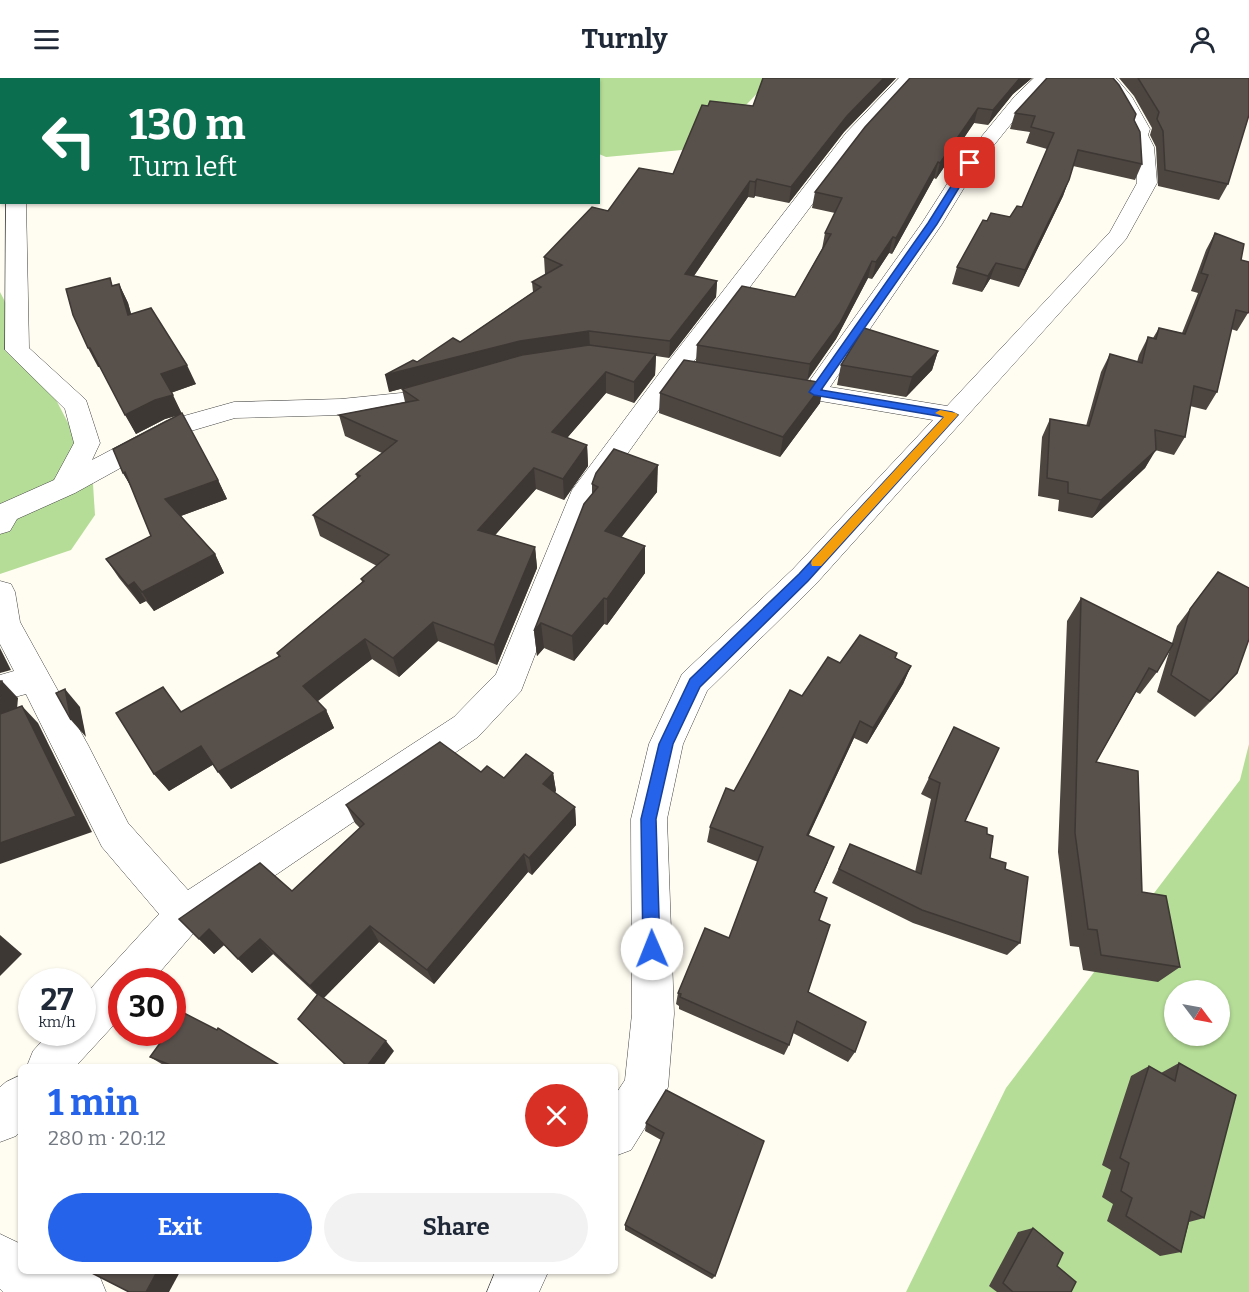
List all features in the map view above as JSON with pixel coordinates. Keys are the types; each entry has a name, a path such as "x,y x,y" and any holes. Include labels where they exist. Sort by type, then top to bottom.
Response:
{"street":[{"path":"137,968 184,915 466,727 509,682 582,496 676,368 853,137 908,78"},
{"path":"814,392 932,224 970,163 1022,100 1044,78"},
{"path":"618,1129 646,1087 653,1014 649,819 666,744 694,683 804,577 1119,234 1147,183 1145,147 1139,135 1141,129 1123,97 1107,78"},
{"path":"16,204 17,350 77,406 87,443 65,486"},
{"path":"2,517 175,427 234,410 341,407 402,401 467,382"},
{"path":"756,382 952,415"},
{"path":"0,592 4,622 76,756 115,835 184,915"},
{"path":"0,688 33,679"},
{"path":"96,1014 108,1000"},
{"path":"50,1064 67,1046"},
{"path":"0,1120 18,1100"},
{"path":"0,1258 18,1273"},
{"path":"19,1274 23,1277 82,1292"},
{"path":"511,1292 522,1274"}],"green space":[{"path":"600,78 772,78 724,128 682,150 606,157 600,154"},
{"path":"0,292 92,469 95,515 71,550 0,574"},
{"path":"1249,744 1249,1292 906,1292 1006,1088 1240,780"}],"building":[{"path":"763,78 884,78 847,116 791,187 757,179 755,182 750,181 685,274 717,281 670,341 589,331 520,341 385,375 413,360 417,362 453,338 460,342 541,287 532,282 562,265 544,257 592,207 608,211 639,168 673,174 702,105 708,106 710,101 753,106"},
{"path":"910,78 1020,78 993,110 978,108 940,163 938,162 896,238 893,237 876,262 872,261 840,323 810,364 697,345 742,286 795,297 831,234 825,233 842,198 815,192 865,127"},
{"path":"1047,78 1113,78 1136,114 1134,120 1140,132 1142,164 1078,150 1069,180 1025,270 996,263 988,276 957,267 983,220 987,221 991,213 1010,217 1017,206 1022,207 1054,133 1031,127 1035,116 1015,113"},
{"path":"1138,78 1249,78 1249,115 1228,184 1165,170 1163,131 1157,119 1159,112"},
{"path":"1215,233 1244,244 1241,260 1249,262 1249,311 1248,313 1236,310 1217,392 1194,386 1185,437 1155,430 1156,450 1101,500 1068,493 1068,482 1047,478 1050,419 1089,426 1110,354 1142,363 1148,337 1156,339 1159,328 1185,334 1208,275 1201,273"},
{"path":"110,278 112,286 119,284 128,315 151,308 187,365 161,374 173,395 155,400 125,415 88,348 73,315 66,289"},
{"path":"864,328 938,351 912,377 841,365"},
{"path":"589,345 656,354 634,382 606,372 552,432 587,445 563,479 534,468 478,530 535,547 494,645 433,622 393,658 365,639 303,686 326,710 218,772 201,746 154,774 116,713 163,687 181,712 280,656 277,653 364,581 361,579 389,555 313,515 360,476 356,474 397,441 339,415 418,400 402,389 522,355"},
{"path":"684,360 824,383 783,437 660,393"},
{"path":"182,413 218,480 165,499 215,554 142,592 134,582 128,586 106,559 151,536 113,449"},
{"path":"614,449 658,465 605,531 645,546 607,599 604,598 572,636 541,623 534,631 584,504 598,487 592,484 596,473"},
{"path":"1218,572 1249,588 1249,639 1237,673 1210,701 1171,675 1190,609"},
{"path":"1081,598 1173,644 1157,672 1149,668 1096,762 1138,771 1142,892 1166,896 1180,967 1101,955 1097,930 1088,929 1075,833"},
{"path":"860,635 897,653 895,658 911,666 873,728 860,721 807,835 834,847 814,892 827,898 819,920 830,925 808,992 866,1022 855,1052 797,1021 789,1045 680,997 681,994 678,993 705,928 729,938 763,847 710,827 726,788 734,791 790,690 802,696 828,657 840,663"},
{"path":"65,689 71,720 56,693"},
{"path":"22,706 76,816 0,843 0,714"},
{"path":"954,727 999,748 965,821 987,828 987,834 993,836 990,858 1006,863 1005,869 1028,877 1020,943 922,910 839,869 850,844 921,874 940,783 929,778"},
{"path":"440,742 481,772 487,766 504,778 526,754 553,773 543,784 575,807 529,858 524,854 427,970 370,926 310,986 260,939 238,959 209,929 199,939 179,919 260,863 292,891 364,824 346,805"},
{"path":"318,994 386,1041 369,1064 345,1064 298,1019"},
{"path":"186,1014 217,1030 218,1028 278,1064 168,1064 150,1057 158,1046 186,1046"},
{"path":"1179,1063 1236,1095 1204,1218 1191,1211 1181,1252 1126,1216 1132,1198 1121,1191 1129,1163 1120,1158 1149,1066 1175,1081"},
{"path":"666,1090 764,1141 715,1276 625,1225 664,1133 646,1123"},
{"path":"1033,1228 1063,1253 1057,1266 1076,1282 1071,1292 1013,1292 1003,1283"},
{"path":"94,1274 156,1274 146,1292 129,1292"}],"slow traffic":[{"path":"817,563 952,415 940,413"}],"route":[{"path":"652,949 649,819 666,744 694,683 804,577 952,415 814,392 932,224 970,163"}]}
